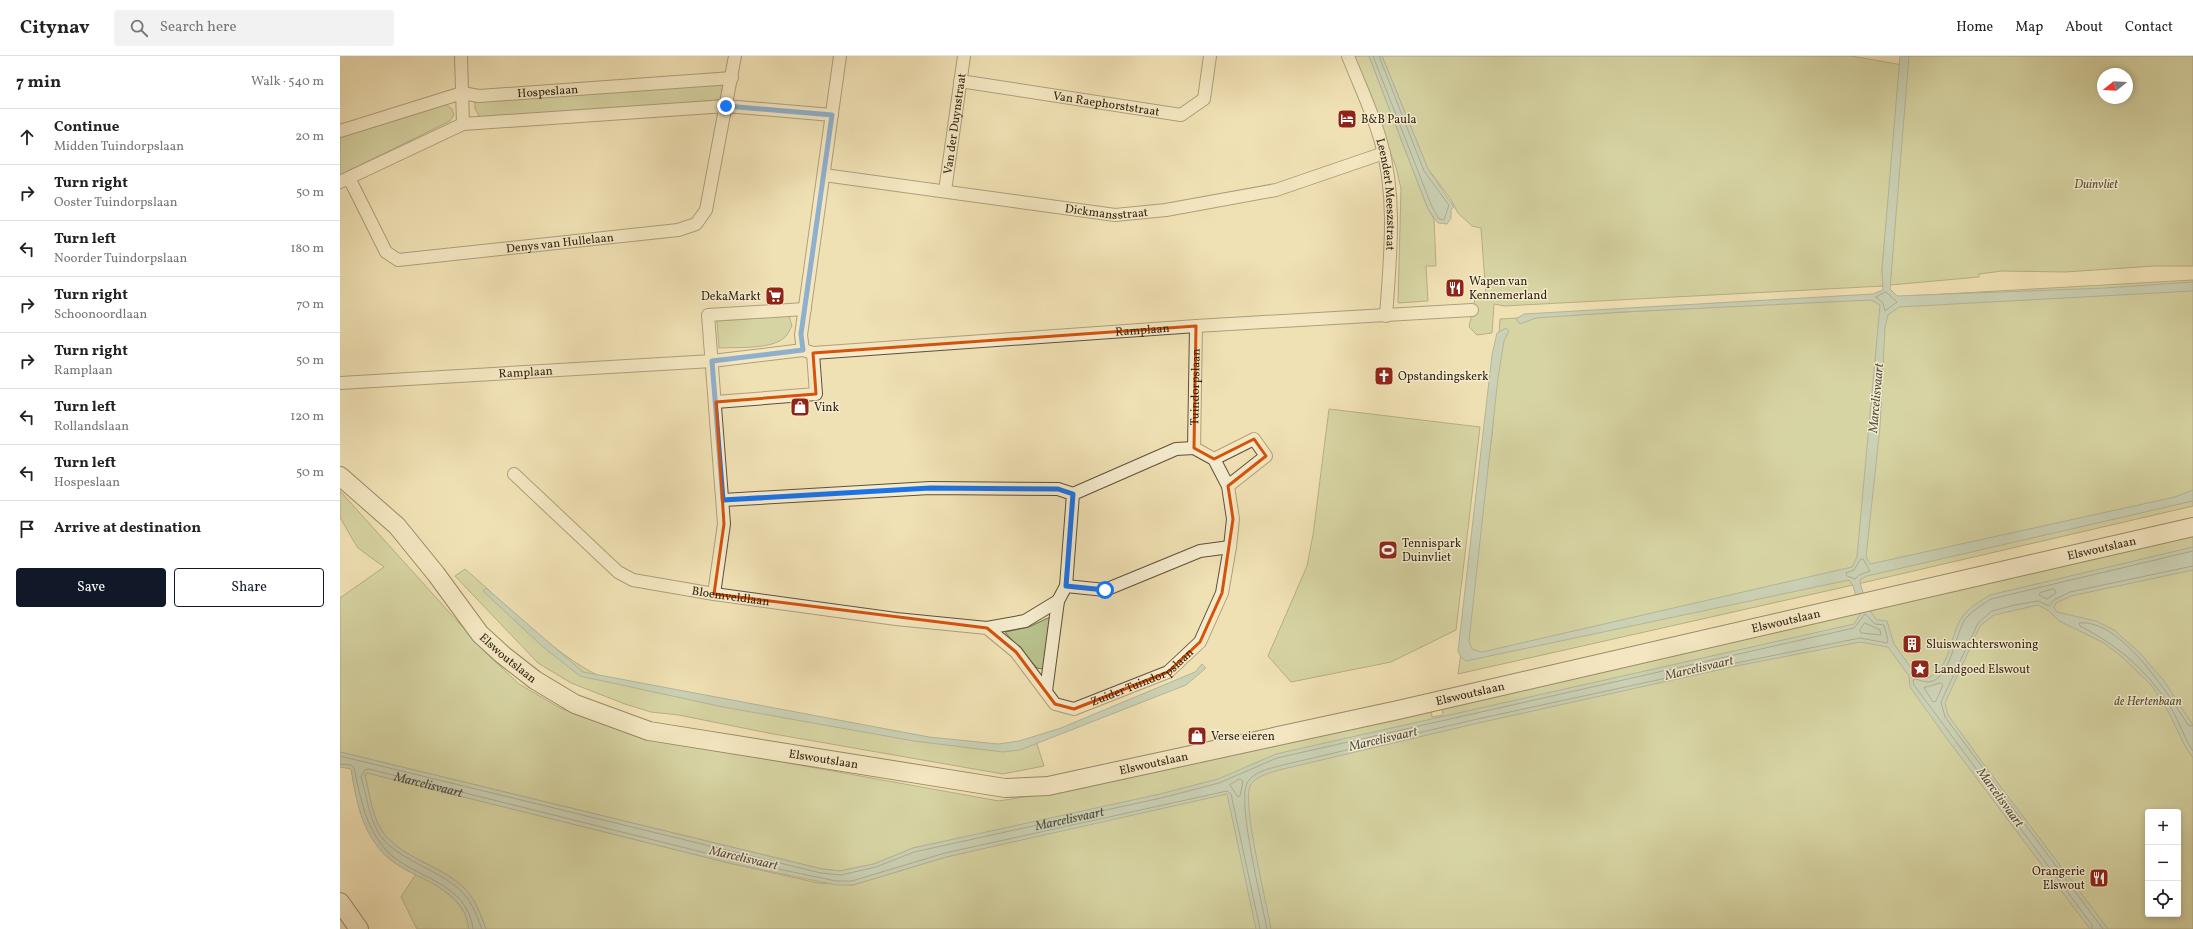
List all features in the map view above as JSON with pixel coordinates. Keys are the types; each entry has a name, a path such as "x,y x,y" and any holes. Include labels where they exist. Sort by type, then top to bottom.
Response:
{"street":[{"path":"461,56 463,124"},
{"path":"726,106 735,56"},
{"path":"716,402 816,394 808,351 801,334 840,56"},
{"name":"Van der Duynstraat","path":"945,191 964,56"},
{"name":"Van Raephorststraat","path":"960,81 1181,115 1204,99 1210,56"},
{"name":"Leendert Meeszstraat","path":"1348,56 1384,153 1389,178 1392,232 1386,316"},
{"name":"Hospeslaan","path":"340,131 462,93 479,96 732,78"},
{"path":"344,180 463,124 726,106 832,115"},
{"name":"Denys van Hullelaan","path":"344,180 386,252 398,260 678,230 696,224 706,210 726,106"},
{"name":"Dickmansstraat","path":"824,175 1115,214 1166,210 1276,190 1384,153"},
{"path":"714,594 724,524 716,402 708,315 805,309"},
{"name":"Ramplaan","path":"340,383 404,381 712,361 808,351 1472,310"},
{"name":"Tuindorpslaan","path":"1194,448 1196,326"},
{"path":"723,500 930,488 1058,489 1073,494 1176,450 1194,448 1214,459 1254,439 1266,456 1228,486"},
{"name":"Zuider Tuindorpslaan","path":"1046,691 1055,704 1074,709 1168,672 1200,642 1222,594 1233,519 1228,486 1214,459"},
{"name":"Bloemveldlaan","path":"514,474 618,572 633,580 714,594 896,619 987,628 1025,621 1058,600"},
{"name":"Elswoutslaan","path":"340,476 397,526 480,634 503,655 535,680 576,704 649,731 1005,788 1042,787 1063,783 1406,708 2193,527"},
{"path":"1046,691 1058,600 1066,586 1073,494"},
{"path":"1066,586 1105,590 1200,550 1230,547"},
{"path":"987,628 1016,652 1046,691"},
{"path":"340,902 359,929"}],"highlighted area":[{"path":"1196,326 1194,448 1214,459 1254,439 1266,456 1228,486 1233,519 1222,593 1200,642 1168,672 1074,709 1055,704 1016,652 987,628 714,594 724,524 716,402 816,394 813,353"}],"green space":[{"path":"1353,56 1369,56 1428,209 1434,219 1436,266 1426,266 1428,301 1398,303 1401,189 1396,167"},
{"name":"Duinvliet","path":"1382,56 1851,56 1903,65 1905,56 2193,56 2193,266 2155,266 2065,272 2002,271 1979,274 1979,277 1890,285 1897,197 1889,194 1882,270 1883,286 1504,306 1494,304 1492,333 1477,335 1469,327 1476,294 1486,296 1481,228 1472,226 1458,213 1450,198 1428,169"},
{"path":"723,84 720,100 484,118 479,116 475,108 475,101 485,98"},
{"path":"446,104 452,109 454,115 450,121 340,175 340,135"},
{"path":"2193,280 2193,506 1862,583 1458,674 1492,436 1500,319"},
{"path":"789,316 792,326 787,335 773,344 755,347 719,348 717,321"},
{"name":"Tennispark Duinvliet","path":"1329,409 1480,427 1456,630 1391,662 1291,682 1268,656 1307,566 1313,535"},
{"name":"Landgoed Elswout","path":"340,491 486,653 519,684 560,708 617,729 716,750 999,801 1076,788 1431,707 1432,717 1443,715 1442,705 2193,534 2193,929 486,929 476,904 467,891 458,882 400,849 390,841 382,831 373,811 365,775 368,773 729,863 818,883 853,885 946,857 1033,837 1030,824 913,848 874,864 840,871 822,869 340,752 340,598 384,567 358,548 340,517"},
{"path":"465,569 530,628 565,655 601,677 925,738 1003,746 1035,738 1044,766 1003,774 768,733 679,715 651,712 625,704 571,683 538,663 455,576"},
{"path":"1050,617 1046,665 1043,669 1037,668 1005,632 1029,627"},
{"path":"416,874 430,881 456,901 465,914 469,929 417,929 401,897"}],"water":[{"path":"1369,56 1382,56 1428,169 1454,207 1451,210 1451,218 1447,224 1438,223 1428,209"},
{"name":"Marcelisvaart","path":"1900,56 1909,56 1890,289 1897,296 2104,288 2193,282 2193,291 1899,307 1888,315 1885,327 1880,427 1866,557 1870,564 2175,497 2193,490 2193,501 1867,576 1861,579 1860,582 1866,602 1874,616 1877,620 1887,621 1894,644 1914,672 1927,678 1941,667 1946,659 1958,623 1963,616 1972,607 1990,595 2193,547 2193,570 2071,596 2056,603 2054,607 2057,612 2096,621 2114,630 2140,653 2164,681 2193,725 2193,758 2185,746 2169,713 2152,686 2122,657 2104,643 2059,621 2049,611 2038,605 1994,615 1980,626 1945,703 1948,715 2108,929 2090,929 1945,736 1910,687 1909,676 1888,647 1860,642 1731,667 1474,724 1263,775 1252,783 1248,796 1252,833 1271,929 1256,929 1227,794 946,857 853,885 836,885 729,863 367,773 365,775 371,804 382,831 390,841 400,849 458,882 467,891 476,904 486,929 469,929 465,914 458,903 439,887 394,863 377,846 365,826 355,793 351,769 340,767 340,752 822,869 840,871 874,864 913,848 1160,794 1218,779 1276,754 1854,624 1861,613 1853,586 1849,580 1466,661 1461,657 1458,651 1492,355 1497,333 1506,328 1509,331 1504,341 1498,378 1469,641 1472,649 1482,652 1852,567 1857,557 1880,305 1871,300 1623,312 1536,318 1520,324 1516,319 1524,314 1873,294 1883,290 1882,270"},
{"path":"486,588 583,672 929,737 998,744 1019,741 1061,728 1195,672 1202,664 1206,668 1186,685 1020,750 1003,752 914,741 723,707 580,676 542,646 483,591"}],"place":[{"name":"B&B Paula","path":"1347,119"},
{"name":"Wapen van Kennemerland","path":"1455,288"},
{"name":"DekaMarkt","path":"775,296"},
{"name":"Opstandingskerk","path":"1384,376"},
{"name":"Vink","path":"800,407"},
{"name":"Tennispark Duinvliet","path":"1388,550"},
{"name":"Sluiswachterswoning","path":"1912,644"},
{"name":"Landgoed Elswout","path":"1920,669"},
{"name":"Verse eieren","path":"1197,736"},
{"name":"Orangerie Elswout","path":"2099,878"}],"route":[{"path":"726,106 832,115 801,334 803,350 712,361 723,500 930,488 1058,489 1073,494 1066,586 1105,590"}],"park label":[{"name":"de Hertenbaan","path":"2148,701"}]}
